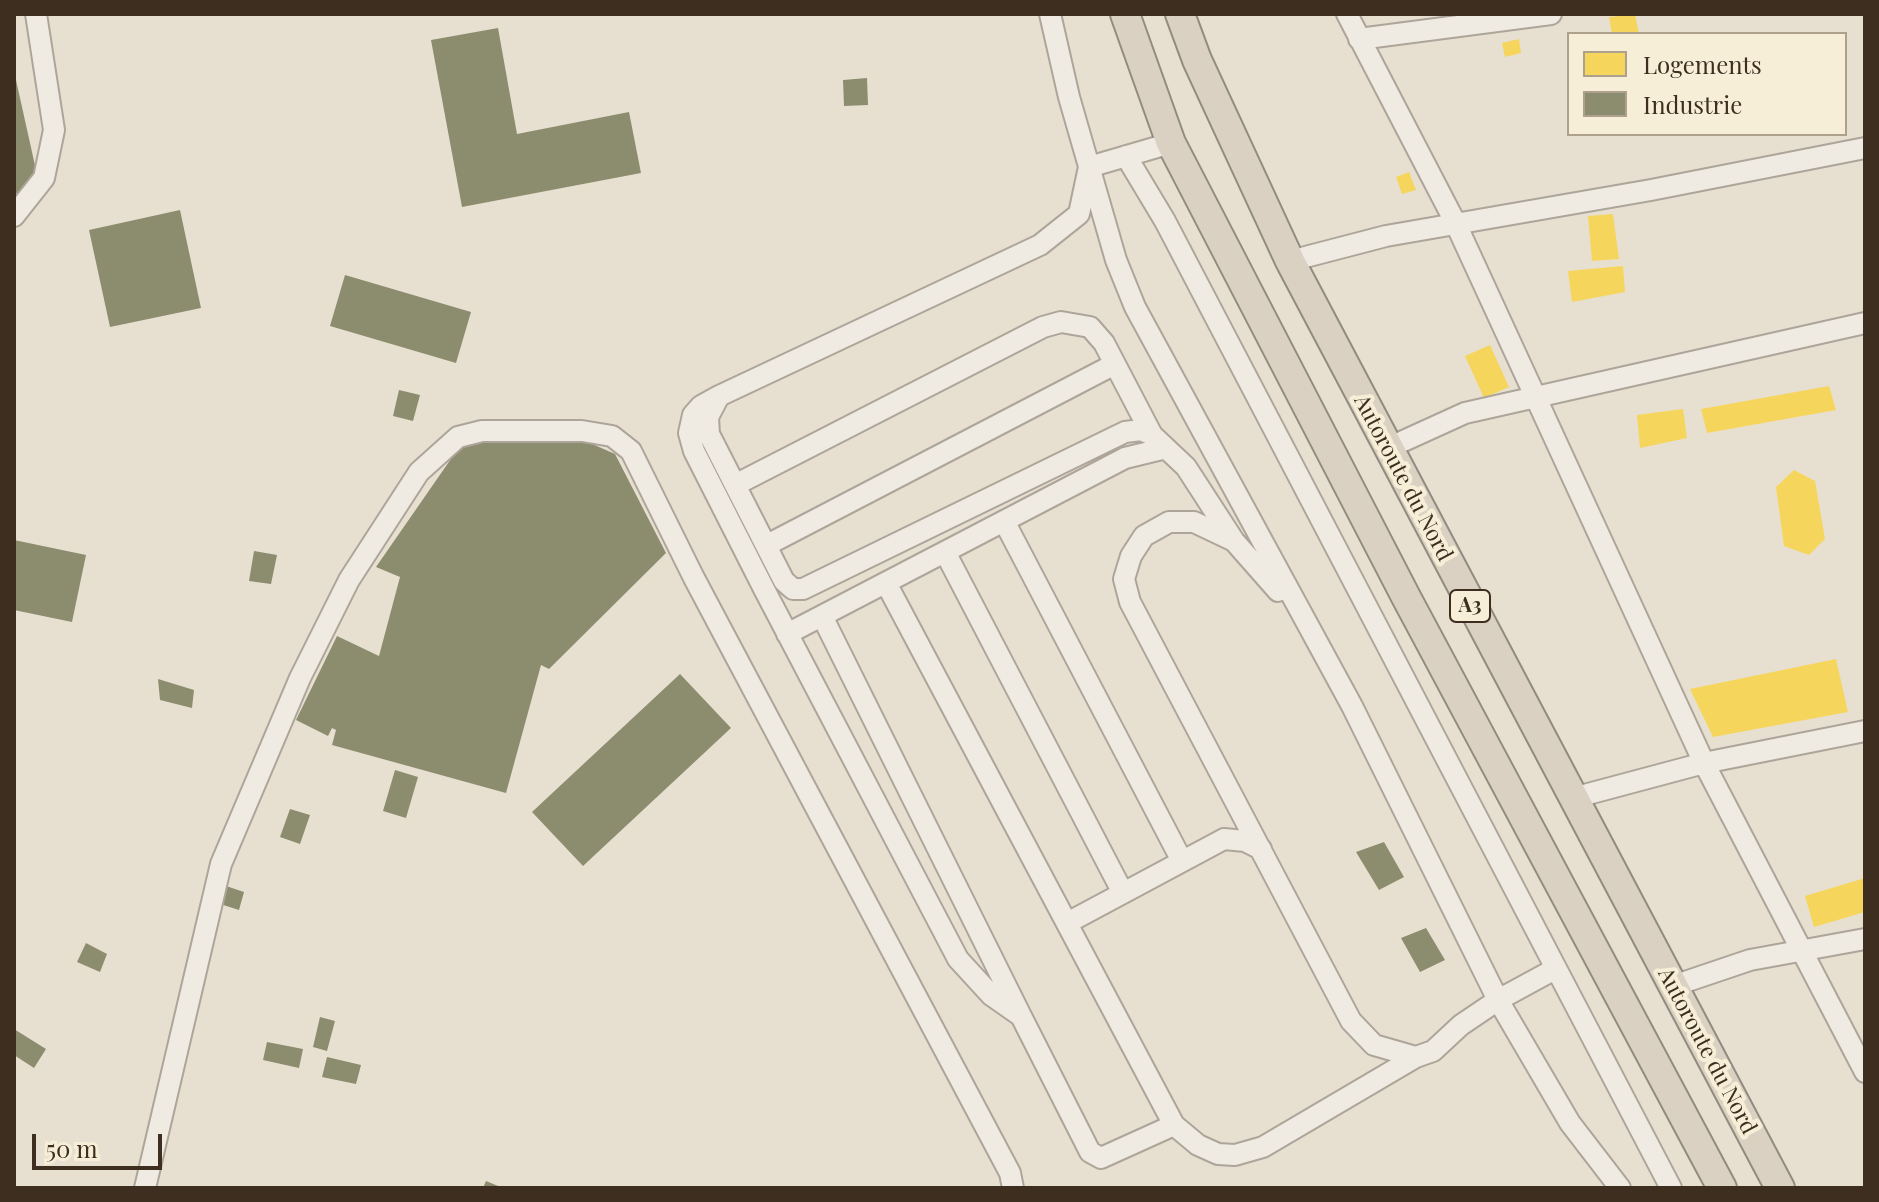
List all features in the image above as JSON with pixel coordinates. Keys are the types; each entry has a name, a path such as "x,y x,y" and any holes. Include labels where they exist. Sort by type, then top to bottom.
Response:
{"highway":[{"name":"A3","path":"1125,14 1171,143 1399,584 1722,1188"},
{"name":"Autoroute du Nord","path":"1180,14 1197,60 1290,261 1780,1188"}],"street":[{"path":"14,216 44,178 54,130 36,14"},
{"path":"1050,14 1089,167 1116,260 1135,307 1310,626 1498,1000 1570,1123 1620,1188"},
{"path":"1347,14 1455,222 1704,763 1865,1072"},
{"path":"1359,39 1551,14"},
{"path":"1089,167 1171,143"},
{"path":"1290,261 1455,222 1651,190 1865,148"},
{"path":"1126,156 1173,235 1671,1188"},
{"path":"1021,1016 991,995 958,959 787,634 694,451 689,433 693,415 701,406 719,396 1040,245 1079,214 1089,167"},
{"path":"735,485 1043,327 1061,322 1090,327 1115,364 1159,442"},
{"path":"1388,448 1465,413 1536,394 1865,323"},
{"path":"767,545 1115,364"},
{"path":"719,396 708,417 709,434 784,581 793,589 803,589 1125,432 1141,430 1186,467 1234,541 1310,626"},
{"path":"145,1188 221,864 300,678 349,580 419,472 458,437 482,431 582,431 612,436 631,451 694,578 1010,1173 1013,1188"},
{"path":"787,634 1159,442"},
{"path":"1004,521 1182,861"},
{"path":"1234,541 1194,522 1169,522 1144,536 1131,556 1124,579 1130,602 1351,1021 1374,1045 1416,1057"},
{"path":"945,552 1123,893"},
{"path":"886,583 1069,922 1174,1125 1198,1145 1218,1154 1235,1155 1263,1147 1416,1057 1433,1051 1498,1000 1555,969"},
{"path":"822,616 1090,1152 1101,1158 1174,1125"},
{"path":"1573,798 1704,763 1865,731"},
{"path":"1069,922 1224,839 1245,841 1261,849"},
{"path":"1673,986 1750,960 1865,939"}],"building: Logements":[{"path":"1635,14 1639,32 1612,32 1609,17"},
{"path":"1519,39 1521,53 1505,57 1502,43"},
{"path":"1409,172 1416,190 1402,194 1396,177"},
{"path":"1613,214 1619,259 1592,261 1588,216"},
{"path":"1623,266 1625,292 1572,302 1568,271"},
{"path":"1490,345 1509,387 1484,398 1465,356"},
{"path":"1829,386 1836,410 1707,433 1701,409"},
{"path":"1683,409 1687,438 1640,448 1637,415"},
{"path":"1794,470 1815,481 1825,539 1809,555 1784,546 1776,487"},
{"path":"1836,659 1848,712 1713,737 1690,689"},
{"path":"1865,878 1865,912 1814,927 1805,896"}],"building: Industrie":[{"path":"498,28 517,134 629,112 641,173 462,207 431,40"},
{"path":"14,71 38,179 25,191 14,194"},
{"path":"867,78 868,105 844,106 843,80"},
{"path":"180,210 201,308 110,327 89,230"},
{"path":"345,275 471,312 456,363 330,326"},
{"path":"399,390 420,395 413,421 393,416"},
{"path":"574,436 615,454 666,553 549,669 541,665 506,793 332,745 336,730 332,728 328,736 296,720 337,636 379,656 400,577 376,567 462,443 492,437"},
{"path":"14,540 86,555 72,622 14,610"},
{"path":"254,551 277,555 271,584 249,581"},
{"path":"680,674 731,728 583,866 532,812"},
{"path":"158,679 194,690 192,708 160,700"},
{"path":"395,770 418,777 406,818 383,811"},
{"path":"290,809 310,815 300,844 280,837"},
{"path":"1384,842 1404,877 1379,890 1356,852"},
{"path":"223,885 244,892 239,910 217,903"},
{"path":"1426,928 1445,960 1420,972 1401,938"},
{"path":"86,943 107,954 100,972 77,962"},
{"path":"320,1017 335,1021 327,1051 313,1047"},
{"path":"14,1029 46,1049 34,1068 14,1055"},
{"path":"267,1042 303,1049 299,1068 263,1060"},
{"path":"327,1057 361,1065 356,1084 322,1077"},
{"path":"486,1181 503,1188 483,1188"}]}
